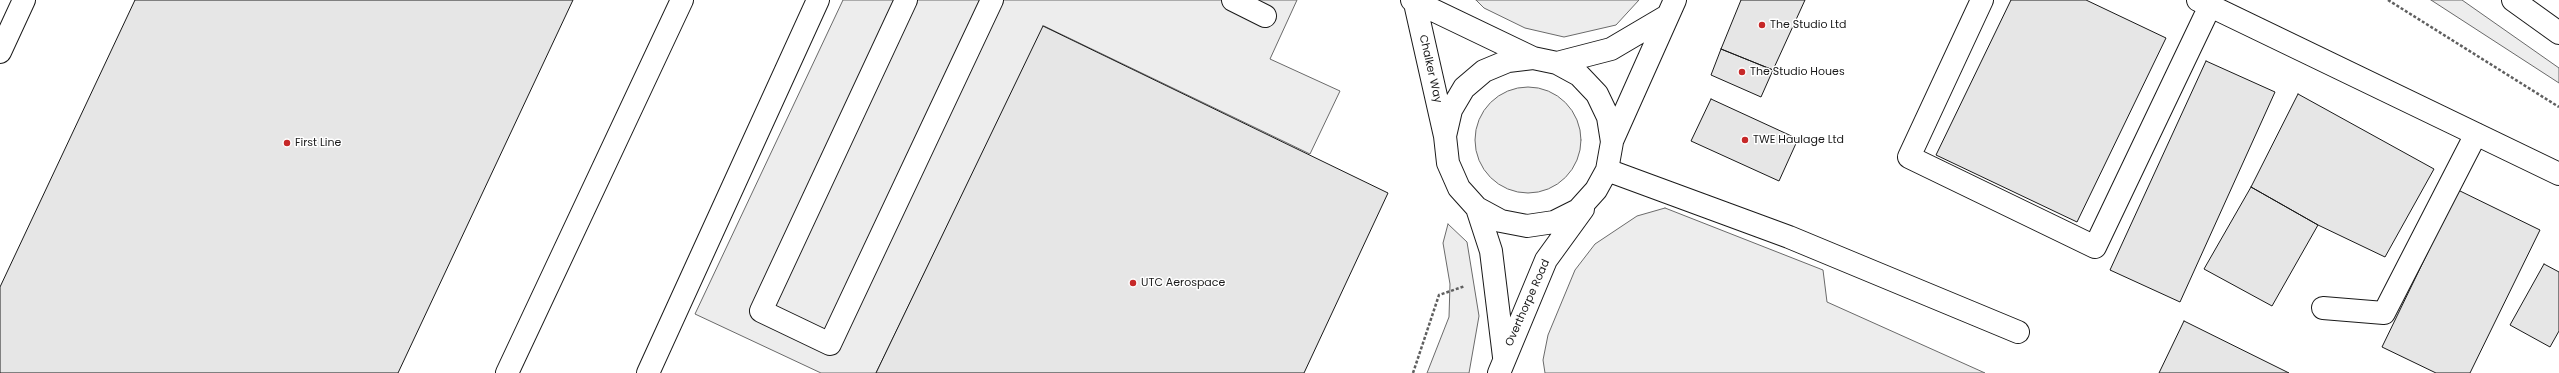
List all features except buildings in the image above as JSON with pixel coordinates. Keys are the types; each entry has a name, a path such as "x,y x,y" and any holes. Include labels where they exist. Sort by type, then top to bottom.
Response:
{"street":[{"path":"0,52 24,0"},
{"path":"508,373 682,0"},
{"path":"648,373 818,0"},
{"path":"906,0 760,311 830,344 992,0"},
{"path":"1233,0 1265,16"},
{"path":"1982,0 1909,157 2095,246 2204,3 2559,174"},
{"path":"2513,0 2559,33"},
{"name":"Chalker Way","path":"1414,2 1533,58"},
{"name":"Chalker Way","path":"1414,2 1445,136"},
{"path":"1557,63 1611,48 1671,8"},
{"path":"1612,142 1608,116 1597,94 1579,75 1557,63 1533,58 1508,61 1484,71 1464,88 1451,110 1445,136 1448,163 1459,188 1477,208 1508,222 1527,226 1554,222 1578,210 1596,190 1607,170 1612,142 1671,8"},
{"path":"2323,308 2384,313 2476,134"},
{"path":"1607,170 1789,237 2018,332"},
{"name":"Overthorpe Road","path":"1501,366 1546,260 1596,190"},
{"name":"Overthorpe Road","path":"1477,208 1490,252 1501,366"}],"path":[{"path":"2388,0 2559,107"},
{"path":"1413,373 1440,295 1493,276"}],"shaded area":[{"path":"843,0 1297,0 1270,59 1340,91 1310,154 1044,26 876,373 821,373 695,314"},
{"path":"1476,0 1639,0 1616,25 1564,37 1525,28 1484,8"},
{"path":"2431,0 2462,0 2559,68 2559,83"},
{"path":"1528,87 1548,91 1566,102 1577,120 1581,140 1577,160 1566,178 1548,189 1528,193 1508,189 1490,178 1479,160 1475,140 1479,120 1490,102 1508,91"},
{"path":"1665,208 1823,270 1827,302 1985,373 1545,373 1543,360 1548,335 1575,270 1595,244 1637,216"},
{"path":"1448,224 1467,242 1479,316 1469,373 1427,373 1449,317 1450,284 1443,243"}],"place":[{"name":"The Studio Ltd","path":"1762,25"},
{"name":"The Studio Houes","path":"1742,72"},
{"name":"TWE Haulage Ltd","path":"1745,140"},
{"name":"First Line","path":"287,143"},
{"name":"UTC Aerospace","path":"1133,283"}]}
